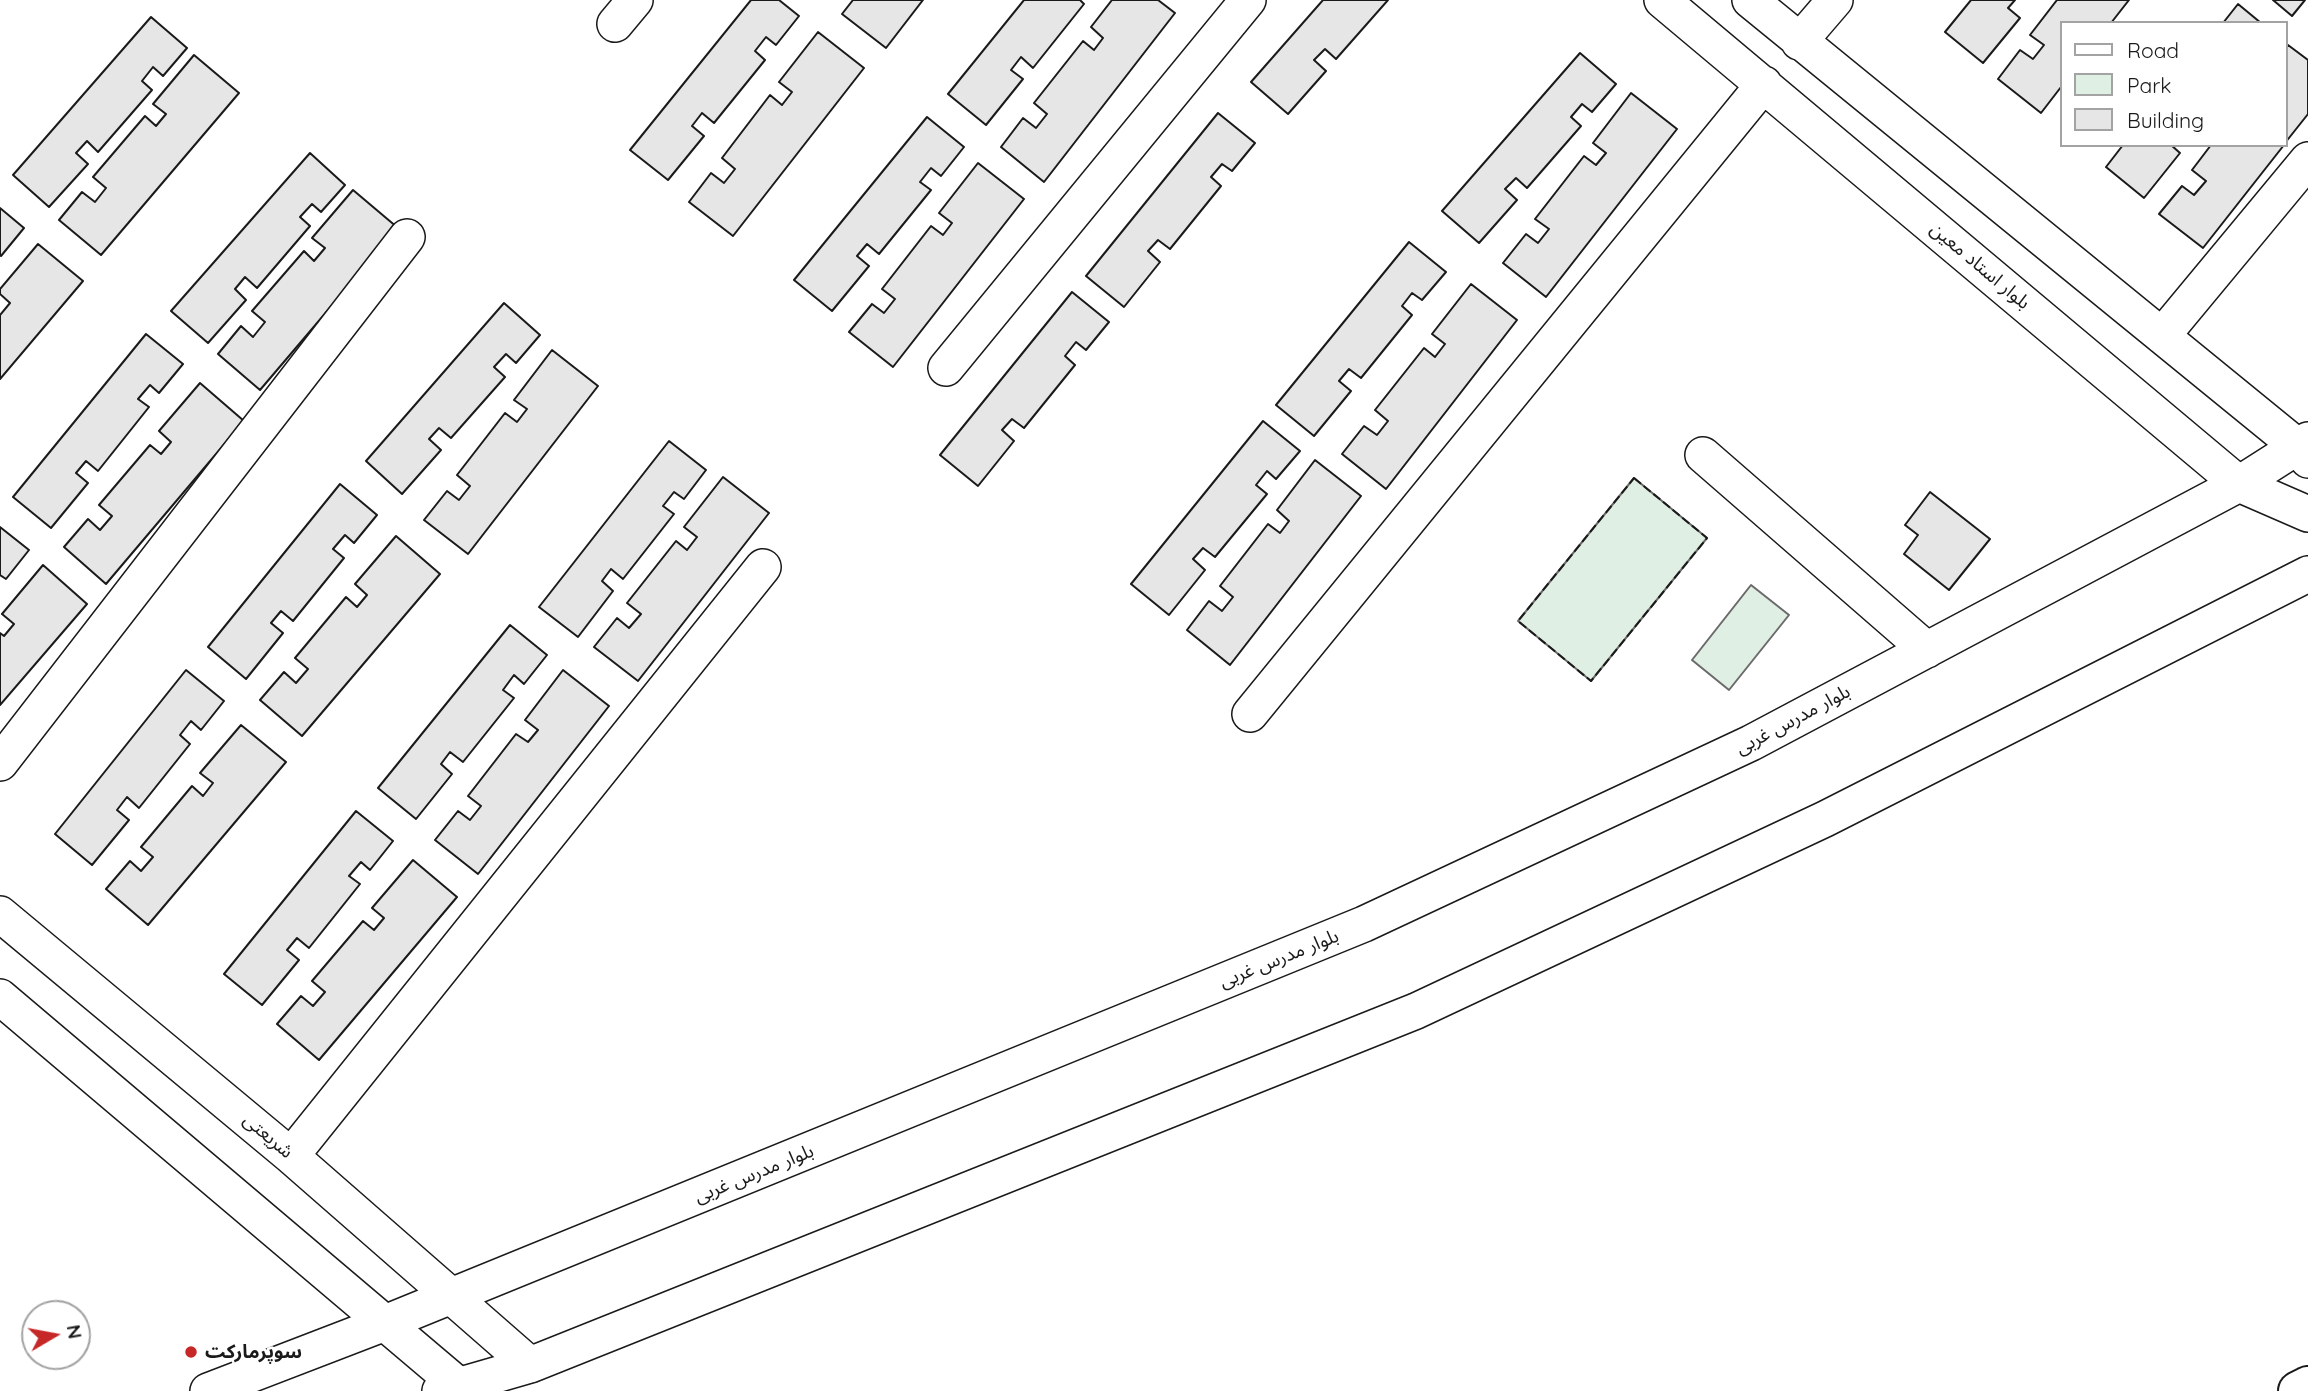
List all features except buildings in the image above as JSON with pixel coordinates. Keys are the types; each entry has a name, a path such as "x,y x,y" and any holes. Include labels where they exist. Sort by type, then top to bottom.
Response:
{"street":[{"path":"946,368 1248,0"},
{"name":"بلوار استاد معین","path":"1662,0 2239,484 2308,514"},
{"path":"1750,0 2162,337 2304,449"},
{"path":"1799,41 1835,0"},
{"path":"1250,714 1764,85"},
{"path":"2162,337 2308,160"},
{"path":"0,763 407,237"},
{"name":"بلوار مدرس غربی","path":"208,1391 385,1324 1364,924 1751,743 2304,449"},
{"path":"1703,455 1927,650"},
{"path":"291,1156 763,567"},
{"path":"0,997 385,1324 449,1388 530,1366 1416,1011 1825,819 2308,574"},
{"name":"شریعتی","path":"0,914 291,1156 530,1366"},
{"path":"2298,1391 2308,1386"}],"green space":[{"path":"1634,478 1707,538 1591,681 1518,621"},
{"path":"1751,585 1789,615 1729,690 1692,660"}],"fence":[{"path":"1634,478 1707,538 1591,681 1518,621 1634,478"}],"place":[{"name":"سوپرمارکت","path":"191,1352"}]}
